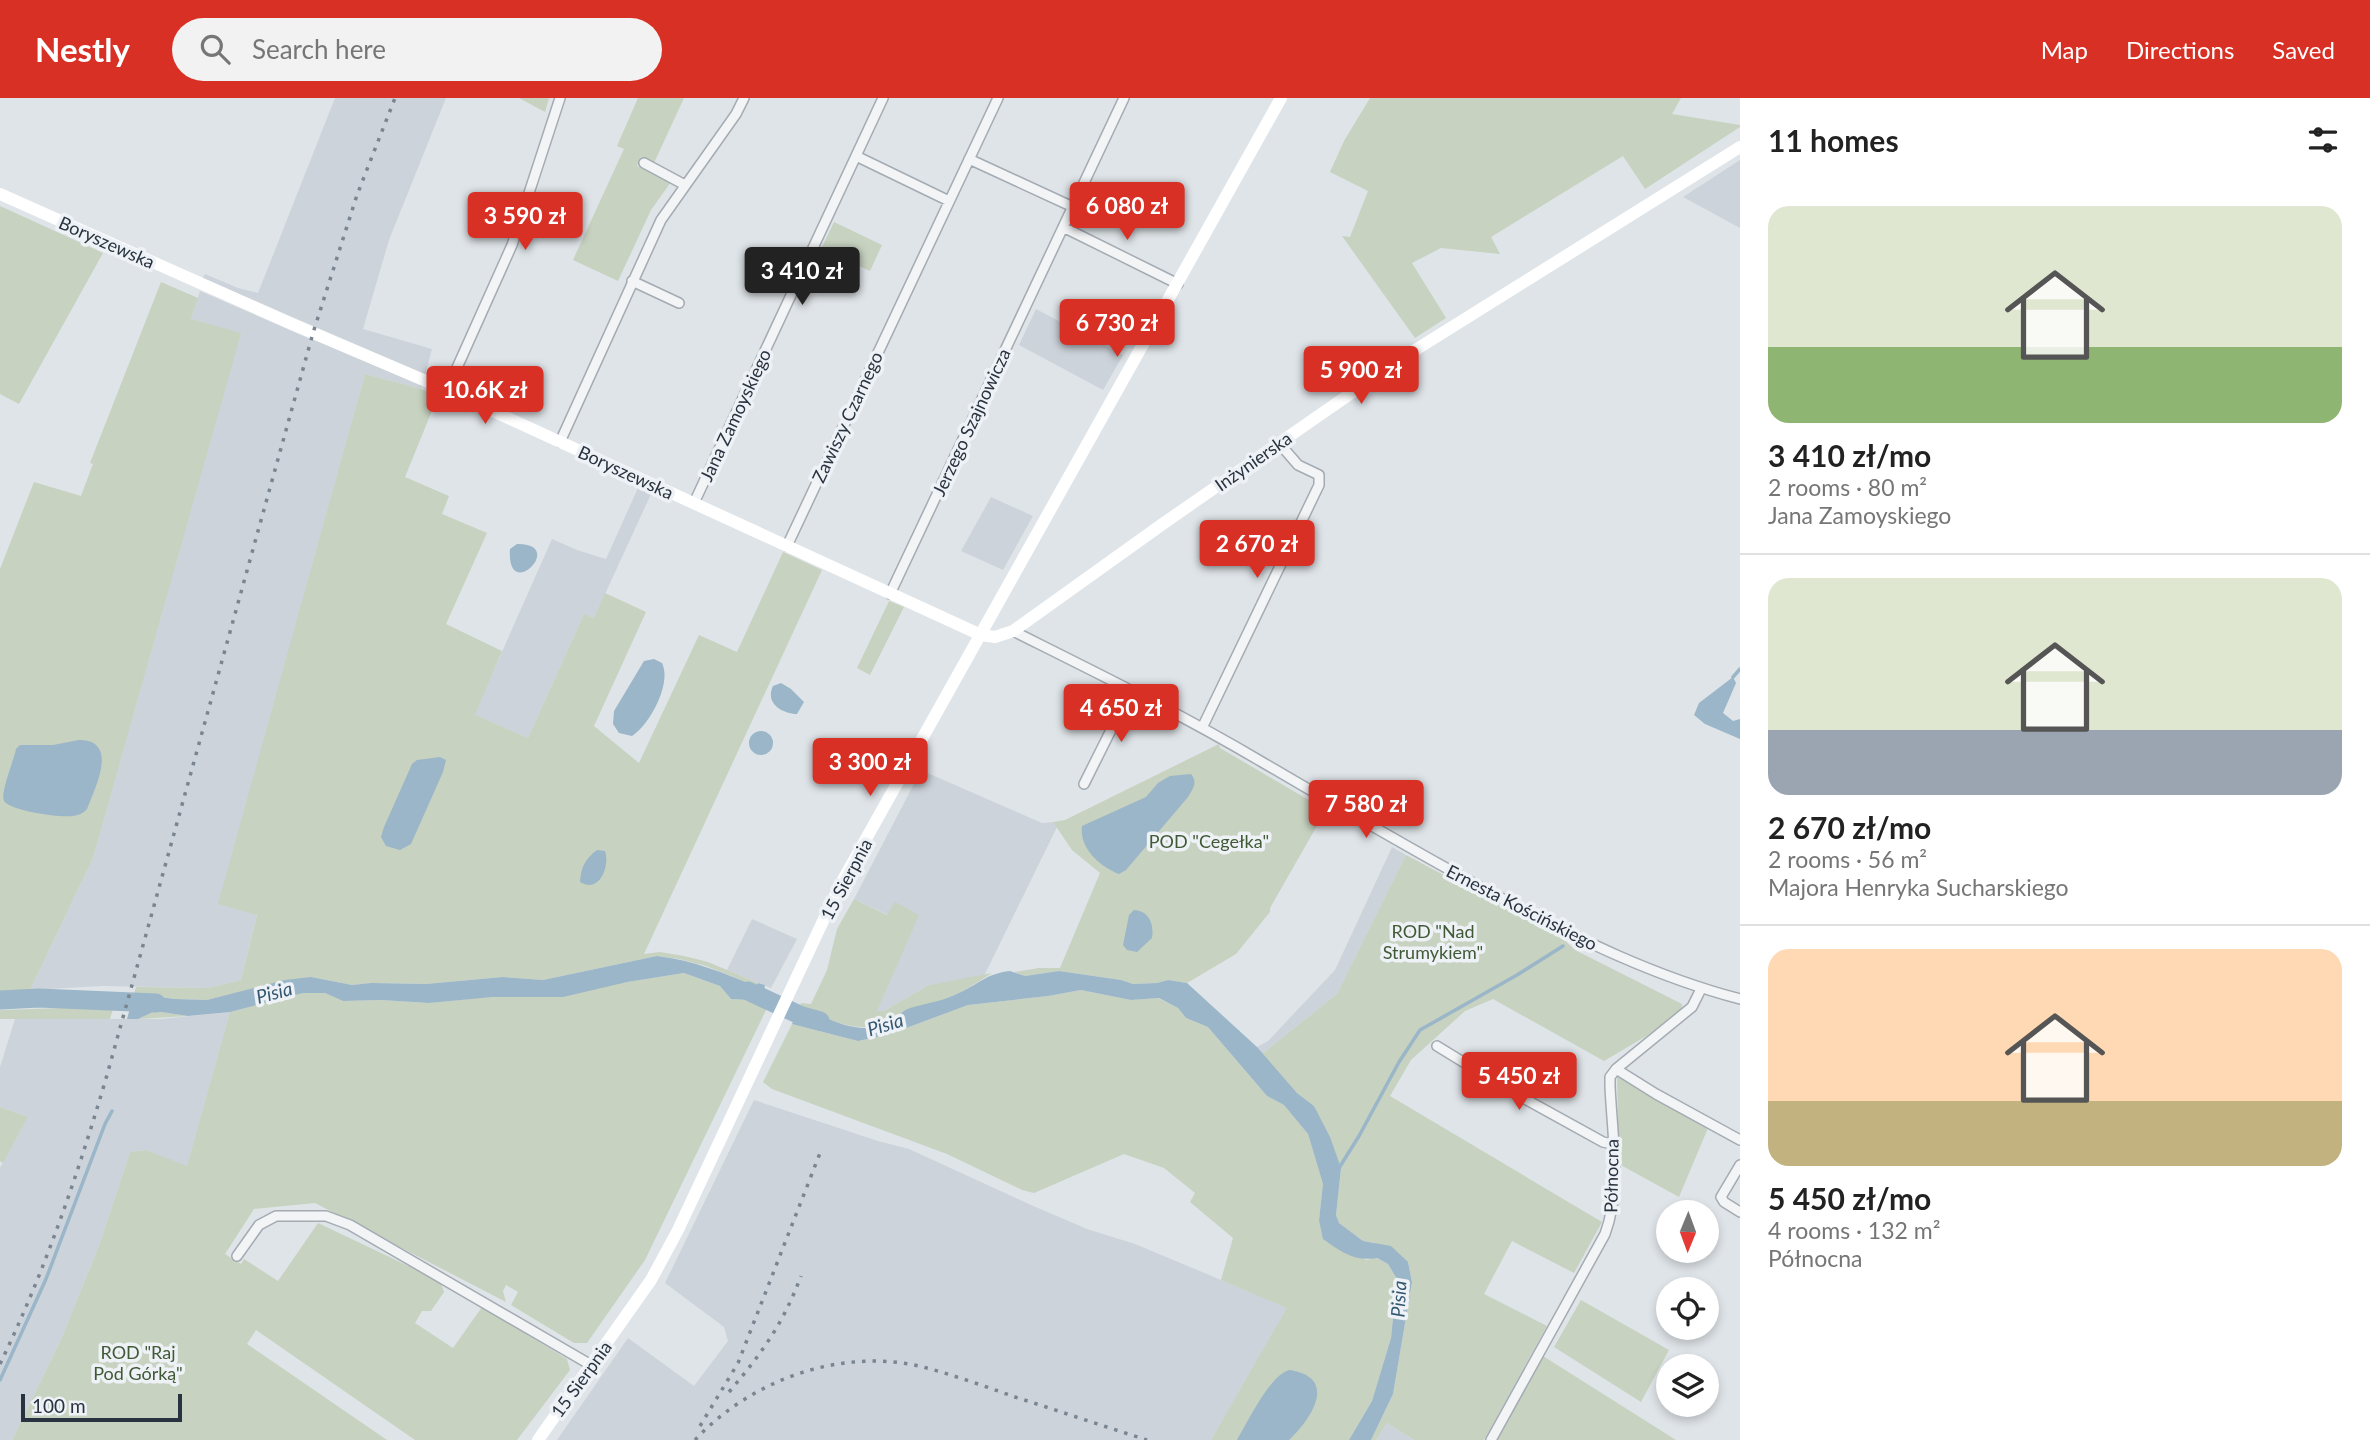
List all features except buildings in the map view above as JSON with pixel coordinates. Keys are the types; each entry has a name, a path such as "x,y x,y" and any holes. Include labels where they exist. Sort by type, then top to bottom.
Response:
{"street":[{"path":"447,390 512,245 560,98"},
{"path":"560,442 660,220 736,114 744,98"},
{"name":"Jana Zamoyskiego","path":"694,503 883,98"},
{"name":"Zawiszy Czarnego","path":"787,546 998,98"},
{"name":"Jerzego Szajnowicza","path":"890,594 1124,98"},
{"name":"15 Sierpnia","path":"537,1440 651,1280 844,878 1281,98"},
{"name":"Inżynierska","path":"981,635 995,636 1013,631 1406,356 1740,147"},
{"path":"856,156 949,201"},
{"path":"969,159 1073,207"},
{"path":"643,163 685,185"},
{"name":"Boryszewska","path":"0,194 447,390 981,635"},
{"path":"1063,227 1178,284"},
{"path":"632,281 679,303"},
{"path":"1202,728 1319,485 1319,475 1298,465 1279,443"},
{"name":"Ernesta Kościńskiego","path":"1013,631 1202,728 1424,857 1548,923 1621,958 1701,989 1740,999"},
{"path":"1084,784 1131,690"},
{"path":"1701,989 1692,1007 1616,1069 1740,1140"},
{"path":"1437,1046 1507,1089 1603,1142 1612,1144"},
{"name":"Północna","path":"1491,1440 1605,1234 1612,1216 1610,1077 1616,1069"},
{"path":"1740,1165 1721,1197 1740,1212"},
{"path":"237,1256 258,1225 265,1220 276,1216 326,1216 362,1232 591,1365"}],"shaded area":[{"path":"335,98 446,98 389,240 363,329 432,349 421,389 365,374 219,904 257,914 241,980 208,988 103,986 30,990 93,858 240,334 191,319 200,291 308,338 415,370 203,278 205,274 258,293"},
{"path":"1740,160 1740,228 1683,197"},
{"path":"1036,309 1123,355 1103,390 1019,345"},
{"path":"638,488 651,494 594,618 584,614 528,738 474,715 552,539 606,559"},
{"path":"991,497 1033,516 1003,570 961,551"},
{"path":"923,771 1042,823 1053,822 1057,827 984,976 929,985 884,1011 876,1011 888,915 854,899"},
{"path":"1392,847 1406,855 1337,994 1262,1054 1257,1047 1268,1041 1335,970"},
{"path":"752,919 797,939 771,988 727,970"},
{"path":"230,1012 187,1167 146,1150 130,1152 100,1243 60,1342 12,1440 0,1440 0,1168 28,1117 0,1107 0,1067 15,1019 161,1019"},
{"path":"754,1100 909,1149 1087,1229 1135,1244 1288,1308 1211,1440 557,1440 628,1338 694,1386 728,1341 724,1327 665,1283"},
{"path":"1387,1423 1414,1440 1376,1440"}],"green space":[{"path":"519,98 549,98 545,112"},
{"path":"638,98 684,98 654,163 641,157 637,166 671,182 651,210 618,281 573,260 624,149 617,146"},
{"path":"1370,98 1681,98 1672,114 1740,127 1645,189 1623,156 1491,237 1500,254 1441,248 1412,263 1446,318 1415,338 1342,236 1350,237 1368,191 1330,172 1344,141"},
{"path":"0,206 103,253 19,404 0,394"},
{"path":"834,222 882,245 870,271 821,249"},
{"path":"161,282 198,298 191,319 241,333 93,858 30,990 0,991 0,569 34,482 81,496 93,464 90,463"},
{"path":"365,374 438,396 405,477 449,496 442,514 487,533 446,624 502,651 475,715 528,738 584,614 594,618 605,593 646,612 594,726 639,763 699,635 737,652 783,552 822,570 644,954 660,952 708,962 758,983 756,986 706,966 657,956 543,980 503,977 426,984 352,985 311,977 207,1000 134,994 136,987 208,988 241,980 257,915 218,904"},
{"path":"889,601 904,607 870,675 857,668"},
{"name":"POD \"Cegełka\"","path":"1219,744 1220,748 1326,810 1270,912 1236,954 1187,983 1168,980 1133,984 1059,971 1025,976 1014,972 1060,968 1100,873 1072,850 1053,822 1065,820"},
{"name":"ROD \"Nad Strumykiem\"","path":"1406,855 1562,938 1575,950 1682,1004 1682,1009 1648,1035 1604,1061 1493,999 1465,1011 1411,1060 1390,1096 1602,1222 1574,1273 1512,1241 1484,1294 1547,1326 1484,1440 1414,1440 1387,1423 1376,1440 1371,1440 1393,1394 1412,1282 1408,1262 1375,1243 1363,1241 1339,1223 1336,1215 1341,1168 1314,1106 1297,1093 1262,1054 1337,994"},
{"path":"854,899 887,915 895,902 919,915 877,1011 884,1011 929,985 992,973 950,998 932,1005 908,1009 889,1022 877,1026 843,1024 800,1006 801,1003 811,1004 827,970 837,929"},
{"name":"ROD \"Raj Pod Górką\"","path":"684,973 720,986 731,999 749,1000 767,1008 645,1260 587,1343 574,1343 511,1305 518,1292 506,1285 503,1291 506,1302 315,1203 254,1209 225,1254 241,1264 244,1259 278,1281 318,1223 440,1281 444,1292 431,1311 422,1311 415,1323 453,1348 482,1307 567,1359 570,1370 517,1440 415,1440 256,1330 247,1344 387,1440 12,1440 60,1342 100,1243 130,1152 146,1150 187,1166 230,1012 303,993 325,993 343,1001 429,1003 627,982"},
{"path":"1081,990 1131,1000 1158,998 1178,1008 1186,1018 1208,1027 1267,1096 1284,1105 1308,1134 1323,1184 1319,1220 1366,1260 1376,1258 1388,1264 1397,1279 1391,1338 1372,1401 1349,1440 1211,1440 1287,1308 1221,1280 1233,1238 1190,1202 1195,1193 1164,1168 1124,1154 1034,1193 1022,1190 947,1154 772,1089 763,1082 792,1024 858,1041 890,1034 968,1005"},
{"path":"113,1009 110,1019 0,1019 0,1010"},
{"path":"155,1011 188,1016 138,1019"},
{"path":"1617,1076 1708,1128 1679,1197 1619,1164"},
{"path":"0,1107 28,1117 3,1163 0,1161"},
{"path":"1581,1300 1669,1350 1667,1354 1656,1354 1656,1374 1641,1402 1554,1347"},
{"path":"1543,1356 1676,1440 1496,1440"}],"water":[{"path":"517,544 531,546 537,552 536,560 524,572 517,572 511,565 510,549"},
{"path":"654,659 662,663 664,671 658,703 639,731 632,736 619,733 613,724 614,711 644,661"},
{"path":"1733,677 1736,683 1723,713 1733,721 1740,719 1740,739 1705,724 1694,715 1699,703"},
{"path":"781,683 804,702 797,714 785,712 773,702 773,686"},
{"path":"761,731 770,734 773,743 770,752 761,755 752,752 749,743 752,734"},
{"path":"79,740 91,742 98,748 101,756 99,777 84,812 73,816 48,815 16,808 4,801 16,749 20,745 53,745"},
{"path":"440,757 446,760 443,772 411,844 400,850 386,846 381,837 384,827 412,764 417,760"},
{"path":"1191,774 1194,783 1188,797 1126,870 1119,874 1105,867 1093,856 1084,842 1082,826 1146,797 1158,783 1170,776"},
{"path":"597,850 605,851 605,871 598,881 587,885 580,882 581,872 589,857"},
{"path":"1134,910 1147,916 1152,928 1152,938 1137,952 1127,950 1123,945 1129,915"},
{"path":"657,956 695,964 756,986 758,983 765,985 764,990 774,994 767,1008 749,1000 731,999 720,986 684,973 627,982 563,997 492,997 429,1003 343,1001 325,993 303,993 230,1012 188,1016 155,1011 138,1019 127,1019 134,994 207,1000 285,980 311,977 352,985 426,984 503,977 543,980"},
{"path":"1010,971 1025,976 1059,971 1133,984 1168,980 1187,983 1257,1047 1297,1093 1314,1106 1330,1137 1341,1168 1336,1215 1339,1223 1363,1241 1391,1246 1408,1262 1412,1282 1393,1394 1371,1440 1349,1440 1372,1401 1391,1338 1397,1279 1388,1264 1377,1258 1354,1257 1323,1239 1319,1220 1323,1184 1308,1134 1284,1105 1267,1096 1208,1027 1186,1018 1178,1008 1159,998 1131,1000 1081,990 968,1005 890,1034 858,1041 792,1024 800,1006 833,1021 857,1028 881,1026 910,1008 949,998 989,976"},
{"path":"1290,1370 1305,1374 1314,1381 1317,1390 1312,1411 1305,1421 1289,1440 1237,1440 1268,1389 1283,1373"}],"waterway":[{"path":"1733,677 1740,669"},
{"path":"1339,1168 1420,1030 1563,946"},
{"name":"Pisia","path":"748,991 802,1016 820,1021"},
{"name":"Pisia","path":"0,1000 39,998 156,1003"},
{"path":"0,1380 46,1279 112,1111"}],"railway":[{"path":"0,1364 46,1258 96,1112 313,333 357,195 395,98"},
{"path":"700,1426 738,1363 822,1148"},
{"path":"729,1392 771,1337 801,1276"},
{"path":"695,1440 717,1419 769,1386 797,1374 858,1362 919,1366 1147,1440"}]}
